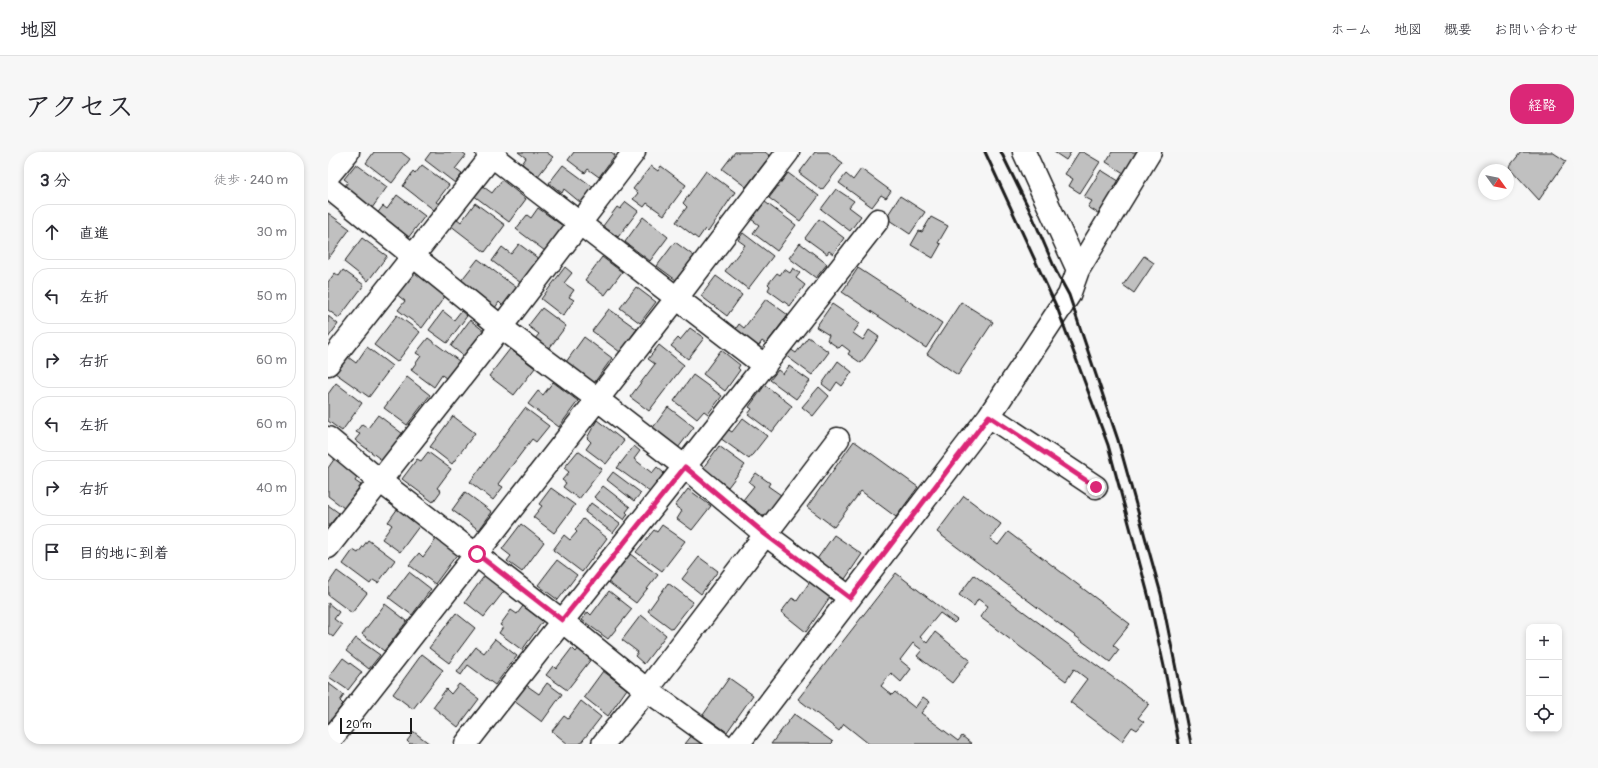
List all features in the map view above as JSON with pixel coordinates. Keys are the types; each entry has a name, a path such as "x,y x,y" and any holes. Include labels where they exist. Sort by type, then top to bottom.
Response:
{"street":[{"path":"328,176 348,152"},
{"path":"328,547 501,326 634,152"},
{"path":"328,743 676,299 788,152"},
{"path":"1024,152 1078,270"},
{"path":"738,744 989,416 1069,295 1078,270 1150,152"},
{"path":"328,364 413,256 491,153 676,299 765,366"},
{"path":"328,187 501,326 685,467 765,534 850,598"},
{"path":"466,744 562,620 765,366 878,220"},
{"path":"989,416 1096,487"},
{"path":"328,438 380,481 562,620 647,690 722,744"},
{"path":"603,744 647,690 838,439"}],"building":[{"path":"374,152 401,152 410,159 392,183 366,163"},
{"path":"431,152 462,152 466,155 455,169 462,174 455,183 425,160"},
{"path":"518,152 546,152 553,157 538,176 522,164 526,158"},
{"path":"574,152 611,152 615,155 599,177 588,169 585,173 568,160"},
{"path":"735,152 765,152 770,156 746,187 722,169"},
{"path":"815,152 828,152 843,163 822,190 799,173"},
{"path":"1054,152 1071,152 1066,160"},
{"path":"1079,152 1083,152 1100,162 1080,193 1069,186 1073,179 1065,174"},
{"path":"1112,152 1141,152 1127,175 1106,162"},
{"path":"1521,152 1552,152 1566,161 1539,200 1514,172 1514,164 1511,164"},
{"path":"356,164 387,187 372,208 344,187 348,182 344,179"},
{"path":"422,165 449,185 436,202 439,204 434,210 403,186 413,172 415,174"},
{"path":"563,165 593,187 581,203 564,189 562,193 549,183"},
{"path":"651,166 658,171 661,166 686,185 664,215 647,203 644,207 633,199 638,193 633,189"},
{"path":"861,169 891,191 886,198 881,195 872,207 839,183 846,174 853,180"},
{"path":"1101,170 1122,183 1101,215 1088,207 1092,201 1084,197"},
{"path":"706,171 735,192 708,232 705,229 698,239 676,222 687,207 683,203"},
{"path":"788,173 819,196 800,221 769,198"},
{"path":"502,180 526,199 509,222 473,195 481,185 492,193"},
{"path":"836,189 854,201 849,207 861,216 850,231 821,209"},
{"path":"397,195 425,216 408,238 376,215 383,206 387,209"},
{"path":"900,196 925,212 910,234 886,218"},
{"path":"626,202 638,211 618,237 603,226 617,207 620,209"},
{"path":"765,202 796,225 777,251 753,233 759,225 751,219"},
{"path":"475,203 505,225 485,252 450,225 456,218 461,222"},
{"path":"538,208 563,226 545,251 516,229 527,215 531,218"},
{"path":"328,213 350,229 328,259"},
{"path":"643,217 668,237 650,261 625,242"},
{"path":"931,217 948,226 938,243 941,244 933,258 911,245 919,231 922,232"},
{"path":"819,219 844,238 833,254 829,251 827,254 805,238"},
{"path":"743,233 773,256 748,289 725,271 745,245 738,240"},
{"path":"362,238 387,256 368,281 344,262"},
{"path":"675,242 694,256 676,280 657,266"},
{"path":"800,243 827,264 816,278 789,258"},
{"path":"519,244 539,259 521,283 492,261 502,247 511,254"},
{"path":"1144,256 1154,263 1134,293 1123,285"},
{"path":"602,257 622,272 605,295 585,280"},
{"path":"478,259 517,288 503,306 499,302 495,308 460,282"},
{"path":"565,267 572,273 564,283 574,290 569,297 574,300 563,316 541,299"},
{"path":"793,268 800,273 796,278 805,285 790,306 768,290 770,286 768,284 777,273 780,275 784,269 790,273"},
{"path":"858,268 942,323 926,348 842,292"},
{"path":"343,270 364,285 339,318 328,310 328,282 335,273 339,276"},
{"path":"414,271 446,295 422,328 398,310 405,301 396,294"},
{"path":"716,276 742,295 727,316 701,296"},
{"path":"636,287 656,302 640,323 620,308"},
{"path":"766,299 788,315 766,344 762,341 758,347 735,330 739,324 744,328"},
{"path":"961,302 993,322 958,375 927,354"},
{"path":"832,304 860,323 853,333 863,340 869,330 879,337 861,363 848,354 850,351 842,345 839,348 827,340 829,335 816,327"},
{"path":"542,308 566,326 548,350 534,340 539,334 528,326"},
{"path":"609,309 637,329 620,352 592,331"},
{"path":"443,311 454,320 461,311 467,316 447,343 429,330"},
{"path":"397,315 420,332 397,362 374,345"},
{"path":"328,316 338,324 328,338"},
{"path":"470,320 484,331 465,357 451,346"},
{"path":"690,328 704,338 688,359 671,346 678,338 680,340"},
{"path":"584,337 612,358 594,383 566,362"},
{"path":"808,337 829,352 812,375 785,355 790,349 796,353"},
{"path":"428,338 459,361 447,379 442,375 434,387 411,370 421,356 416,353"},
{"path":"659,345 684,365 649,411 630,397 655,364 648,359"},
{"path":"367,347 392,366 369,397 335,373 348,357 356,363"},
{"path":"510,349 535,368 514,395 489,376"},
{"path":"721,350 740,365 738,368 740,370 725,391 703,374"},
{"path":"838,361 852,372 842,386 837,382 831,391 822,384"},
{"path":"789,366 810,381 796,399 770,380 778,370 783,374"},
{"path":"693,375 722,396 708,414 704,411 697,419 674,401"},
{"path":"407,377 430,395 407,425 384,408"},
{"path":"553,382 578,401 559,427 528,404 538,391 543,395"},
{"path":"336,383 362,403 342,431 328,421 328,394"},
{"path":"765,385 792,406 772,432 748,414 752,409 749,407"},
{"path":"819,387 829,396 813,416 802,407"},
{"path":"668,407 694,427 678,448 652,429"},
{"path":"525,408 549,426 536,442 532,439 498,484 503,487 493,500 470,482"},
{"path":"378,415 403,434 383,461 355,440 360,434 356,432 362,424 368,428"},
{"path":"453,416 475,433 452,464 430,447"},
{"path":"743,418 767,436 749,459 720,438 727,429 732,432"},
{"path":"597,420 624,441 606,464 586,449 591,442 587,438"},
{"path":"854,441 918,487 896,517 861,491 834,527 807,507"},
{"path":"634,446 640,451 634,459 652,473 657,467 664,473 650,492 617,468"},
{"path":"719,446 745,465 728,487 703,468"},
{"path":"578,451 602,469 579,499 563,487 566,483 562,480 569,472 564,468"},
{"path":"428,452 451,469 437,488 441,491 433,502 402,479 417,459 421,461"},
{"path":"335,458 358,476 355,481 361,485 344,508 328,496 328,468"},
{"path":"613,472 641,493 634,501 607,480"},
{"path":"756,473 770,483 768,486 781,495 765,517 743,500 754,486 749,482"},
{"path":"603,486 630,507 626,512 628,514 624,520 594,497"},
{"path":"551,488 575,505 554,533 533,517 542,506 539,504"},
{"path":"688,489 711,506 692,530 677,519 682,511 675,506"},
{"path":"465,492 492,512 479,530 452,510"},
{"path":"964,496 1001,524 990,539 998,545 1008,532 1130,624 1113,645 1119,650 1110,662 937,532"},
{"path":"591,503 620,524 613,533 585,512"},
{"path":"328,505 339,513 328,527"},
{"path":"398,508 420,525 400,552 382,539 392,525 388,522"},
{"path":"583,519 607,538 582,572 553,550 564,535 570,540 577,532 575,530"},
{"path":"521,524 544,542 522,572 507,561 511,556 502,549"},
{"path":"662,525 685,541 662,571 636,552 654,530 657,532"},
{"path":"834,535 862,554 845,579 817,559"},
{"path":"437,538 458,553 435,584 409,565 419,553 423,557"},
{"path":"368,540 395,560 378,583 373,580 370,584 343,564 353,550 358,553"},
{"path":"630,554 658,575 636,603 608,582"},
{"path":"699,557 718,571 701,594 682,579"},
{"path":"557,560 577,575 558,600 538,585"},
{"path":"337,571 367,593 352,613 328,595 328,584"},
{"path":"409,572 431,589 412,615 389,598"},
{"path":"896,573 957,620 954,623 940,613 920,637 927,643 935,632 970,660 952,683 917,656 922,650 913,643 900,660 911,669 901,682 891,673 881,686 892,695 895,692 915,708 923,697 930,702 921,713 958,741 962,736 972,744 869,744 844,724 839,731 798,699"},
{"path":"485,575 505,590 484,617 465,602"},
{"path":"974,575 1149,704 1138,718 1144,722 1137,730 1132,727 1122,741 1070,702 1087,679 1074,669 1066,681 980,617 988,606 978,599 974,606 959,595"},
{"path":"811,580 832,594 806,632 781,612 792,598 797,601"},
{"path":"668,583 693,602 672,629 648,611"},
{"path":"609,591 632,609 608,639 582,620 588,612 591,615"},
{"path":"328,603 339,612 334,619 342,625 333,637 328,633"},
{"path":"385,604 407,621 384,651 362,634"},
{"path":"523,606 543,621 522,650 499,633 503,627 500,625 511,610 517,614"},
{"path":"456,613 475,628 449,663 429,648"},
{"path":"641,615 666,635 644,664 635,656 638,652 622,640"},
{"path":"356,638 380,655 369,669 346,651"},
{"path":"495,639 517,656 495,685 468,665 461,675 457,672 476,647 484,653"},
{"path":"572,648 576,652 579,648 592,658 567,690 546,675 553,666 556,669"},
{"path":"422,654 443,670 413,709 393,694"},
{"path":"343,658 362,672 348,690 329,677"},
{"path":"603,671 627,689 608,716 584,697"},
{"path":"729,678 753,695 727,732 703,715"},
{"path":"328,683 344,695 340,701 343,704 328,724"},
{"path":"547,683 562,694 542,722 514,701 526,685 539,694"},
{"path":"459,684 479,699 458,727 433,707 446,689 451,694"},
{"path":"581,701 601,717 580,744 568,744 552,731 564,716 568,719"},
{"path":"794,714 833,742 831,744 771,744"},
{"path":"414,732 430,744 410,744 407,741"},
{"path":"693,734 708,744 685,744"}],"railway":[{"path":"985,152 1058,310 1108,445 1149,598 1179,744"},
{"path":"1001,152 1031,213 1056,271 1069,295 1118,440 1161,594 1191,744"}],"route":[{"path":"477,554 562,620 685,467 765,534 850,598 989,416 1096,487"}]}
